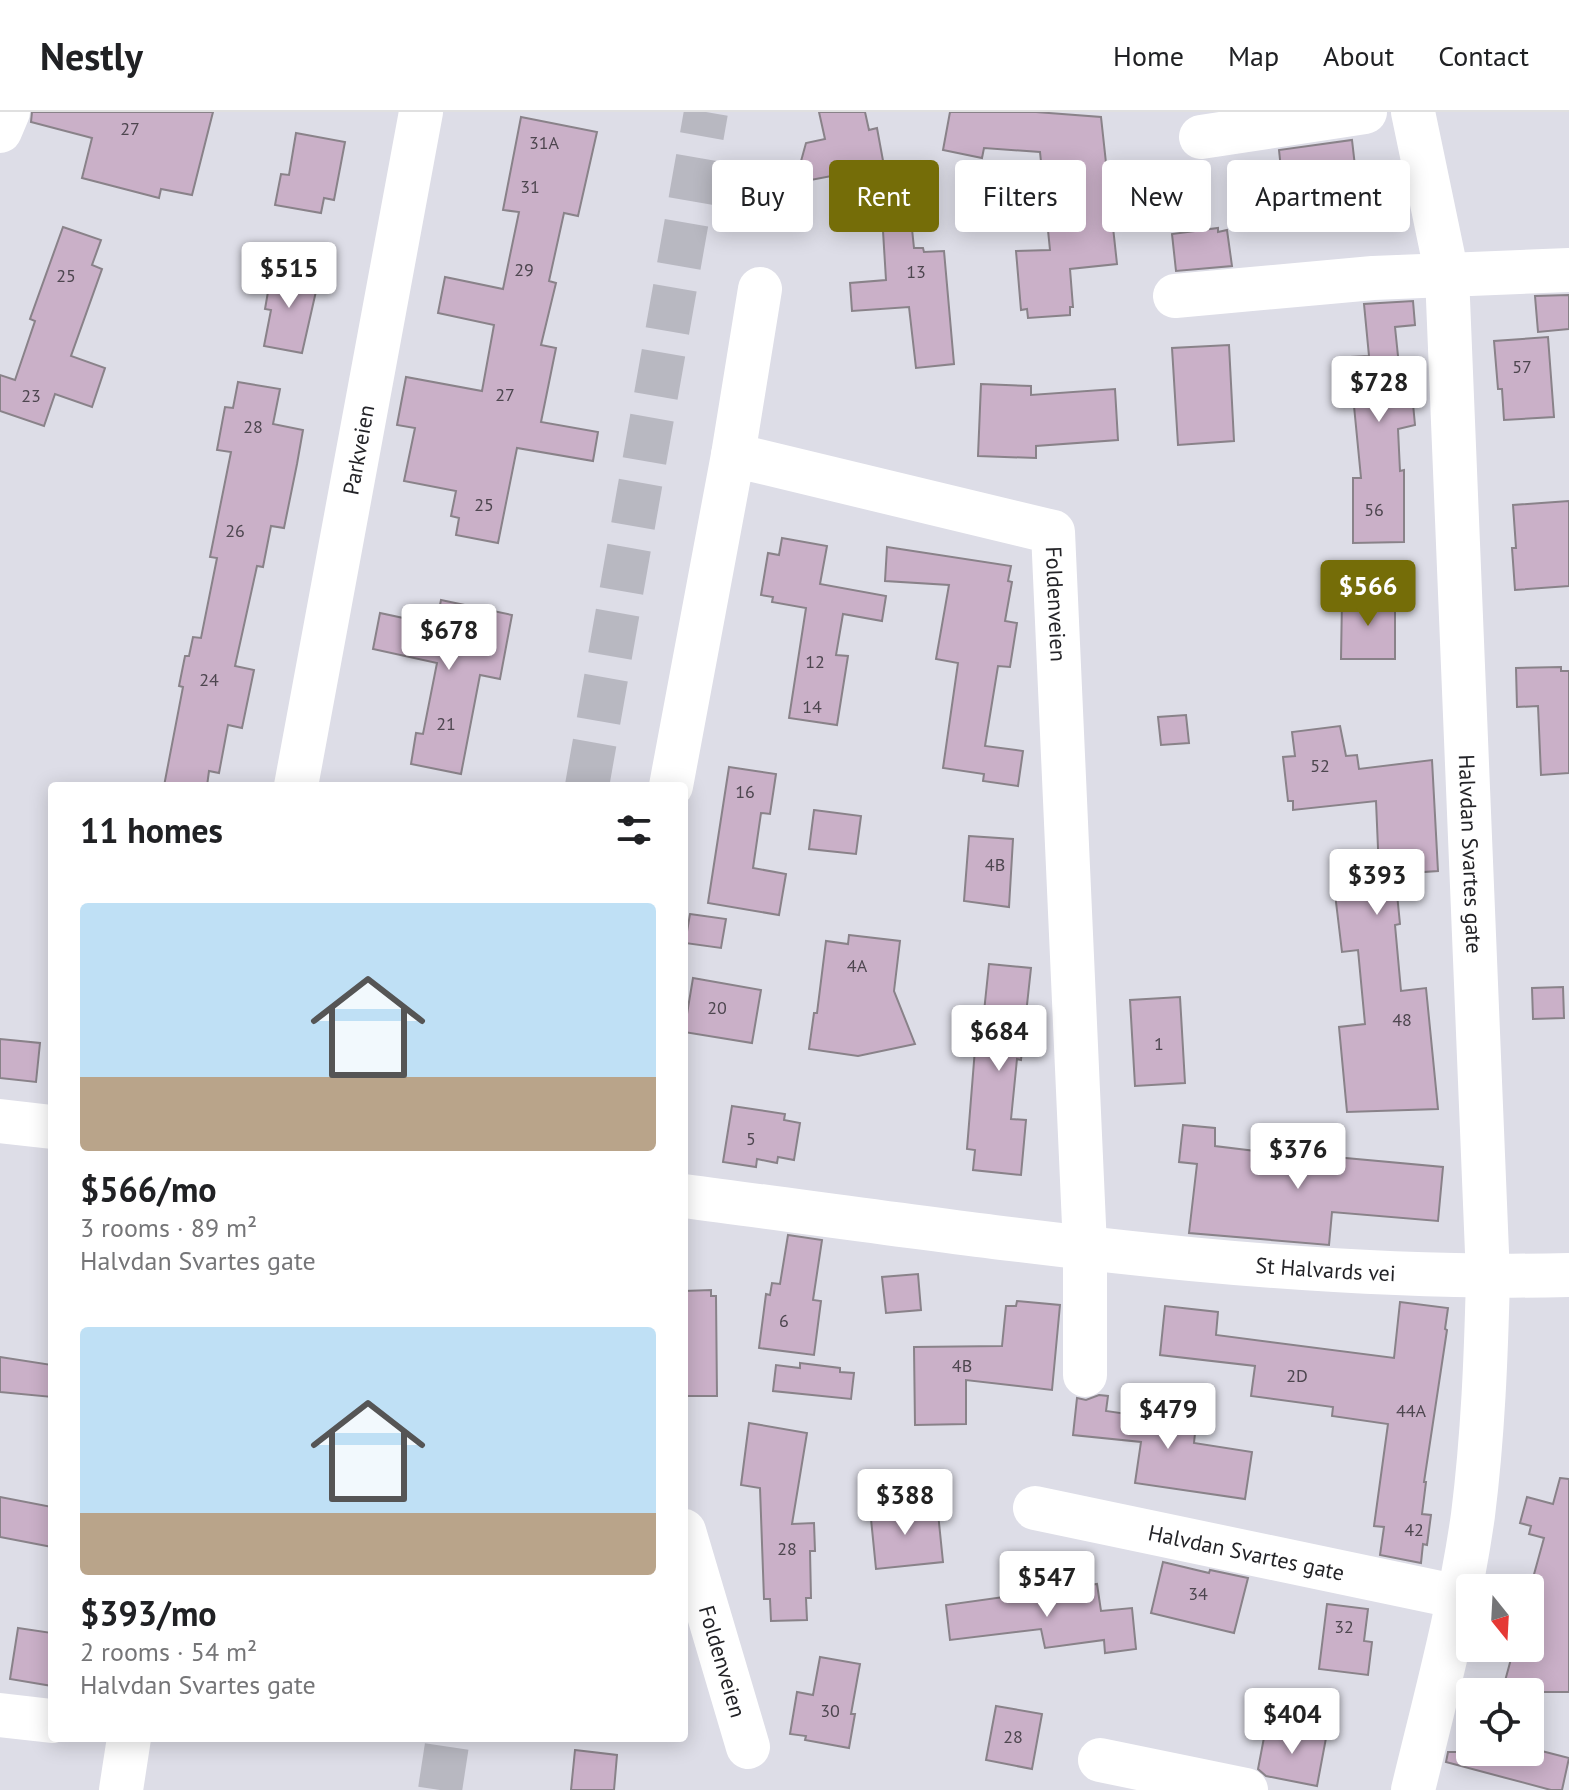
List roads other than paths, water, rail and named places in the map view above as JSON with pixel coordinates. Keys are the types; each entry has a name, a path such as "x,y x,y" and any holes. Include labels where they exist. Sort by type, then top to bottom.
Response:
{"street":[{"path":"0,131 8,112"},
{"name":"Parkveien","path":"297,782 421,112"},
{"path":"1201,137 1365,112"},
{"name":"Halvdan Svartes gate","path":"1413,112 1447,275 1488,1277 1484,1420 1463,1574"},
{"path":"1175,296 1271,285 1569,270"},
{"path":"672,782 733,455 760,289"},
{"name":"Foldenveien","path":"733,455 1053,532 1085,1247"},
{"path":"0,1121 48,1127"},
{"name":"St Halvards vei","path":"688,1197 1085,1247 1332,1270 1488,1277 1569,1275"},
{"path":"1085,1247 1085,1375"},
{"name":"Halvdan Svartes gate","path":"1035,1508 1456,1596"},
{"name":"Foldenveien","path":"688,1544 748,1747"},
{"name":"Halvdan Svartes gate","path":"1413,1790 1456,1610"},
{"path":"0,1715 48,1721"},
{"path":"121,1790 128,1742"},
{"path":"1100,1760 1246,1790"}],"tunnel":[{"path":"588,782 706,112"},
{"path":"440,1790 447,1742"}]}
